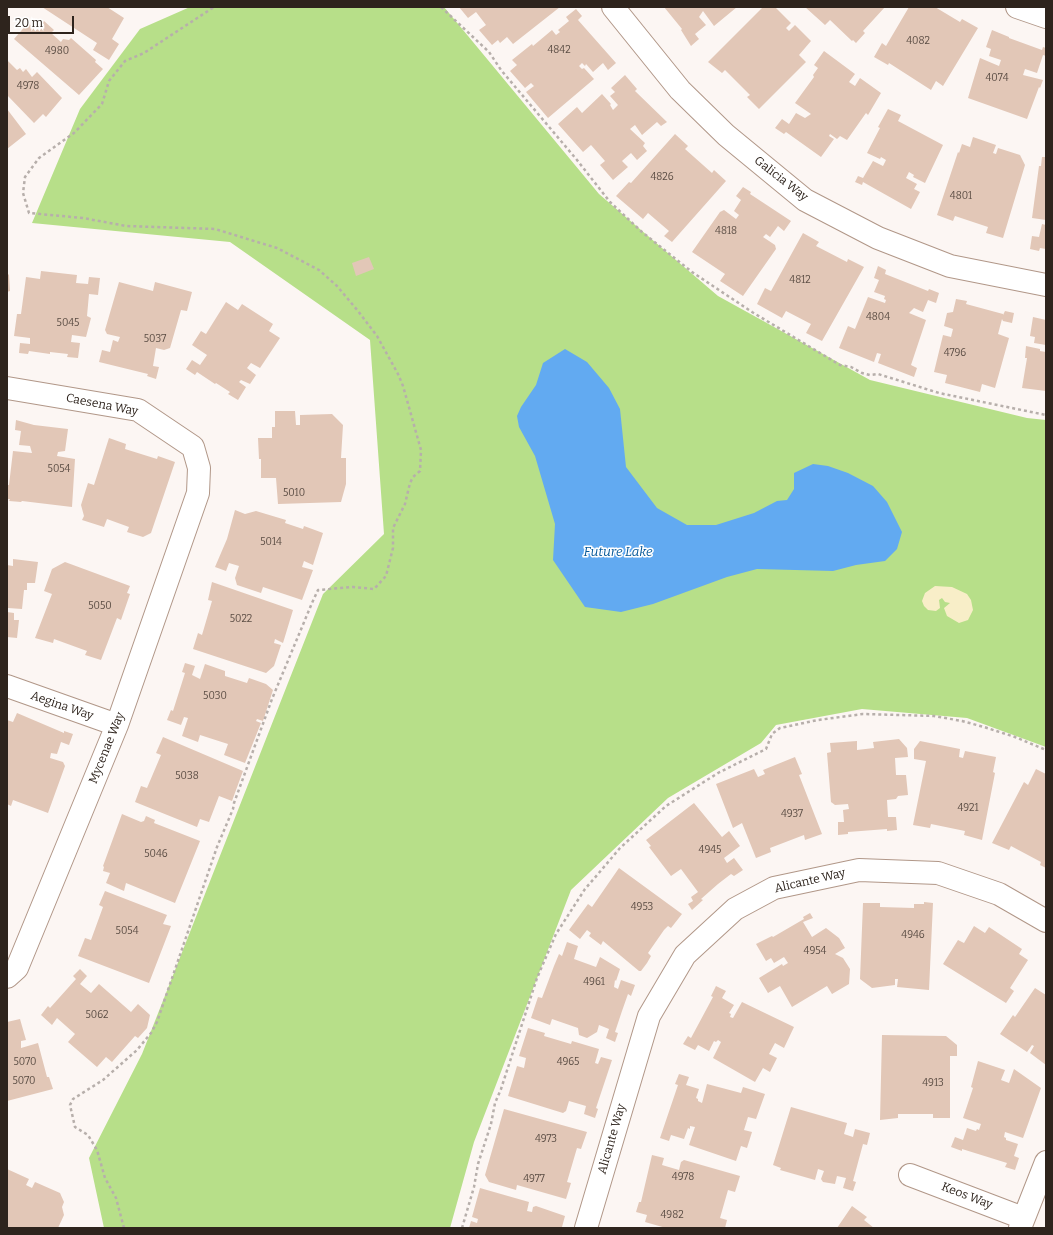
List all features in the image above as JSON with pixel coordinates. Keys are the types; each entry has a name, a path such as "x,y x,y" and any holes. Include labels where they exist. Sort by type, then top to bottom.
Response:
{"street":[{"name":"Galicia Way","path":"613,7 680,90 726,135 805,200 878,238 950,266 1046,285"},
{"path":"1017,7 1046,16"},
{"name":"Caesena Way","path":"7,388 138,410 193,447 199,468 198,493 191,511"},
{"name":"Mycenae Way","path":"7,977 17,968 117,725 191,511"},
{"name":"Aegina Way","path":"7,686 117,725"},
{"name":"Alicante Way","path":"586,1228 649,1016 685,955 734,909 774,888 859,870 938,873 999,894 1046,922"},
{"path":"1022,1223 1046,1162"},
{"name":"Keos Way","path":"910,1175 1022,1223"}],"path":[{"path":"124,1228 116,1198 105,1178 97,1150 88,1135 75,1127 70,1105 73,1099 103,1080 137,1050 151,1033 157,1022 217,848 233,809 272,699 318,590 352,587 374,589 386,576 393,548 393,528 405,504 413,476 420,471 421,450 403,386 398,374 377,336 358,311 319,270 277,248 215,229 126,226 83,218 29,213 23,193 25,177 39,158 74,133 102,104 109,81 125,61 144,53 214,7"},
{"path":"440,7 489,52 501,70 577,160 610,202 642,232 692,272 742,306 840,365 852,367 862,373 870,375 878,374 939,393 1046,415"},
{"path":"462,1228 474,1187 478,1164 491,1124 495,1103 501,1089 537,978 556,934 585,889 620,848 666,806 718,774 766,749 772,734 780,728 818,720 864,714 934,716 962,721 990,729 1015,737 1046,750"}],"green space":[{"path":"190,7 444,7 599,194 718,296 870,380 1027,418 1046,420 1046,747 967,718 862,709 776,725 761,743 668,798 571,890 474,1142 450,1228 104,1228 89,1158 142,1054 323,594 384,534 370,340 230,242 32,223 80,109 140,29"}],"sand":[{"path":"935,586 952,587 967,594 971,600 973,610 968,620 959,623 947,616 944,608 950,603 945,602 942,598 939,600 940,608 936,611 928,610 924,606 922,601 925,593"}],"water":[{"name":"Future Lake","path":"565,349 587,362 609,388 620,409 626,467 657,508 687,525 716,525 754,513 777,501 787,500 794,489 794,473 813,464 828,466 848,473 873,486 887,502 902,532 897,549 885,561 856,565 833,571 757,569 727,577 653,604 621,612 585,607 553,560 555,524 535,456 519,427 517,416 521,407 536,385 543,363"}],"building":[{"path":"42,7 107,7 124,18 112,39 119,44 109,60 93,50 97,43"},
{"path":"459,7 560,7 513,44 507,37 500,43 498,40 492,45 479,30 486,25 476,12 468,18"},
{"path":"664,7 737,7 714,26 703,11 699,17 706,25 695,34 699,39 691,46 681,30 682,29"},
{"path":"763,7 775,7 791,23 786,28 789,31 795,25 811,41 799,55 806,62 759,109 747,97 750,95 725,70 722,73 708,62"},
{"path":"805,7 885,7 863,31 865,33 856,43 830,20 825,25"},
{"path":"909,7 935,7 960,22 962,19 978,28 943,86 936,81 931,90 889,63 888,65 874,57 882,43 886,46"},
{"path":"576,9 582,16 578,20 616,63 608,70 603,63 593,72 586,64 585,66 582,63 579,66 582,69 584,68 594,79 548,118 526,92 534,86 531,83 525,88 510,71 517,65 512,60 532,44 533,46 552,30 556,35 560,32 558,30 569,21 566,17"},
{"path":"44,21 54,30 51,33 61,42 63,39 69,40 71,38 96,60 95,62 103,69 79,95 14,39 28,23 37,30"},
{"path":"992,30 1042,50 1043,47 1046,48 1046,56 1043,55 1037,73 1025,69 1023,75 1043,80 1027,119 968,98 980,58 999,66 1001,60 989,56 991,49 986,47"},
{"path":"824,51 855,74 849,82 855,86 860,78 881,93 868,115 866,113 847,140 840,136 837,139 830,134 829,136 834,139 821,157 786,132 784,134 775,128 782,119 789,124 796,113 805,118 811,114 795,103 814,77 813,75 818,68 814,65"},
{"path":"7,60 17,70 20,68 23,72 26,69 32,77 37,72 62,98 46,117 43,114 34,123 7,95"},
{"path":"625,75 637,89 635,91 667,122 661,126 657,122 642,135 635,125 630,129 645,143 643,146 647,151 637,160 631,153 622,161 628,167 613,180 600,165 605,161 591,145 583,152 558,124 577,107 582,113 602,94 611,104 610,105 613,110 618,105 610,96 615,92 611,88"},
{"path":"7,109 26,134 7,149"},
{"path":"888,109 901,115 898,121 943,145 925,183 913,177 914,175 909,172 906,178 917,184 914,189 920,192 911,209 863,182 862,185 855,182 858,176 863,178 873,161 883,166 886,160 867,153 880,128 878,127"},
{"path":"675,134 688,146 685,149 712,173 714,170 726,181 672,242 664,236 669,231 648,213 643,219 616,196 629,182 631,183"},
{"path":"973,137 996,145 993,153 996,154 998,148 1020,155 1025,165 1003,238 986,233 988,227 955,216 953,221 937,215 958,152 959,153 962,144 970,147"},
{"path":"1042,157 1046,157 1046,220 1032,218 1039,166 1041,166"},
{"path":"743,187 751,192 750,194 791,221 784,231 778,226 770,237 766,234 763,237 775,245 776,249 743,296 720,281 725,274 692,252 720,212 724,210 736,219 739,215 734,211 741,200 736,196"},
{"path":"1042,224 1046,225 1046,249 1040,248 1039,251 1030,249 1032,236 1039,237"},
{"path":"803,233 819,242 816,246 847,262 848,259 864,267 822,341 806,333 811,324 786,311 782,318 757,304 765,288 771,291"},
{"path":"369,257 374,269 356,276 352,263"},
{"path":"878,266 886,270 885,274 928,291 929,289 939,293 936,303 928,300 923,312 914,308 909,313 926,320 911,365 917,368 914,377 878,363 881,354 877,353 874,362 839,348 848,326 855,329 868,297 885,303 885,296 874,292 879,280 874,278"},
{"path":"41,271 77,275 76,283 88,284 89,277 100,278 98,295 89,294 87,316 91,318 86,337 72,335 71,342 80,343 78,358 67,357 68,354 50,352 50,354 29,351 28,354 19,353 20,343 30,344 30,338 14,336 17,314 21,314 26,277 40,279"},
{"path":"7,273 9,275 10,291 7,292"},
{"path":"119,282 153,291 155,282 192,292 187,311 181,310 170,348 164,350 156,348 153,366 159,367 156,379 147,376 148,374 99,362 102,350 110,352 113,340 118,342 120,337 107,334 105,330"},
{"path":"956,299 967,301 966,304 1003,315 1005,311 1014,313 1012,323 1003,321 1002,319 998,334 1009,338 995,388 982,384 980,392 945,383 947,375 934,372 943,335 951,337 953,329 944,326 947,313 953,312"},
{"path":"226,302 238,310 242,304 273,324 269,331 280,338 260,368 251,363 247,368 256,375 250,384 241,380 239,382 246,387 238,400 228,394 230,392 216,383 215,384 197,372 195,375 186,369 192,360 200,365 207,355 192,345 201,331 206,334"},
{"path":"1033,317 1046,320 1046,345 1034,343 1035,337 1030,336"},
{"path":"1026,346 1046,352 1046,391 1022,388 1027,358 1025,358"},
{"path":"275,411 295,411 296,425 300,425 300,415 332,414 343,425 341,458 346,458 346,484 341,502 278,504 276,478 261,478 261,459 259,459 258,438 272,438 272,427 275,427"},
{"path":"16,420 34,425 68,429 65,451 58,452 57,456 75,459 72,507 22,501 9,501 10,499 7,499 7,485 9,485 13,451 32,453 30,446 19,445 21,431 15,430"},
{"path":"109,438 126,444 125,449 157,459 158,456 175,462 151,533 143,537 127,532 129,527 107,519 104,527 82,520 84,516 81,505 88,483 94,485"},
{"path":"235,510 245,514 256,511 286,520 285,523 303,529 304,526 323,533 313,565 304,561 302,567 313,570 302,600 263,587 261,593 237,585 235,578 239,566 229,563 226,571 215,567 227,539"},
{"path":"13,559 38,562 35,583 27,583 27,590 24,590 22,609 8,608 7,605 7,565 13,566"},
{"path":"65,562 130,586 127,593 130,594 121,620 117,618 101,660 85,655 87,651 54,639 53,643 35,638 52,594 44,591 52,569"},
{"path":"212,582 293,610 283,643 275,639 274,643 281,645 274,666 266,673 193,649 198,633 202,635 212,601 208,600"},
{"path":"7,612 14,613 14,620 19,620 17,638 7,637"},
{"path":"185,663 195,666 192,675 200,679 205,664 225,671 225,676 247,683 249,678 266,684 273,690 263,721 257,719 256,721 261,723 245,763 224,755 228,744 200,735 198,742 182,736 188,718 184,717 181,725 167,720 171,710 173,711 185,673 182,672"},
{"path":"17,713 64,733 64,731 73,734 69,745 61,742 57,754 51,753 50,758 63,762 65,766 48,813 13,800 11,806 7,804 7,720 13,722"},
{"path":"163,737 243,771 232,801 219,796 209,822 200,819 197,827 135,802 141,786 147,788 161,755 156,753"},
{"path":"899,739 907,748 908,757 895,758 896,775 906,775 908,795 898,796 896,799 887,800 888,817 896,817 897,830 887,831 887,829 848,832 848,834 838,835 838,822 844,822 843,810 849,809 848,804 835,805 831,802 827,753 831,752 830,743 857,741 857,750 874,748 873,742"},
{"path":"920,741 960,749 959,757 963,758 965,751 996,757 993,772 995,773 982,840 964,835 965,831 931,824 930,828 913,825 926,761 914,759 914,749"},
{"path":"795,757 802,774 799,775 822,834 805,840 804,835 770,848 771,852 756,858 742,823 733,828 716,784 754,769 758,777 765,774 763,770"},
{"path":"1036,769 1046,774 1046,868 1040,865 1041,862 1011,846 1009,850 992,843 1024,782 1028,785"},
{"path":"694,803 722,837 729,831 740,846 724,858 727,863 734,858 743,870 734,876 731,874 718,884 701,899 703,900 692,910 688,904 693,901 691,897 698,892 681,869 671,876 649,847 651,846 646,840"},
{"path":"122,814 141,822 144,821 146,816 155,820 154,823 200,841 175,903 126,883 124,891 106,883 110,873 103,871 103,866"},
{"path":"619,868 682,914 671,928 668,926 664,930 648,953 651,956 641,971 639,971 603,941 601,945 589,936 591,933 587,930 580,939 569,930 588,904 592,907"},
{"path":"105,891 167,915 163,924 171,926 149,983 78,956 85,938 91,940 103,907 99,905"},
{"path":"924,902 933,903 929,990 897,987 898,979 895,979 895,985 872,988 860,979 863,903 880,903 880,907 914,908 914,904 924,904"},
{"path":"810,913 813,918 803,922 812,937 826,928 839,938 845,948 835,954 843,958 850,969 849,984 832,994 827,986 792,1007 780,986 768,993 759,978 782,964 783,966 788,963 784,957 774,963 771,958 766,961 756,944 772,936 773,937 804,919 803,917"},
{"path":"974,926 985,933 989,927 1022,949 1019,954 1028,960 1010,988 1014,991 1006,1003 943,964 958,940 964,943"},
{"path":"567,942 578,946 574,959 596,967 600,957 620,969 616,981 615,980 614,987 618,989 621,980 635,985 631,996 628,994 622,1011 615,1032 618,1033 615,1042 606,1038 609,1029 599,1025 597,1032 587,1038 579,1035 578,1028 552,1019 550,1025 531,1018 538,997 542,998 559,954 562,956"},
{"path":"80,969 87,976 80,984 91,993 99,984 131,1012 138,1004 150,1015 147,1028 138,1038 135,1036 112,1062 106,1057 97,1067 68,1042 75,1034 57,1018 52,1025 41,1015 48,1006 50,1008 76,979 73,976"},
{"path":"716,986 726,991 722,998 734,1005 729,1013 731,1014 730,1017 733,1018 742,1002 794,1027 784,1048 775,1043 769,1054 777,1058 770,1072 763,1068 755,1082 713,1058 721,1042 718,1040 716,1042 714,1041 709,1051 698,1045 695,1050 683,1044 688,1036 691,1038 713,997 711,996"},
{"path":"1035,988 1046,995 1046,1065 1030,1053 1034,1046 1032,1045 1027,1052 1000,1034 1013,1015 1015,1017"},
{"path":"20,1019 26,1040 21,1041 21,1048 38,1043 47,1077 49,1077 53,1089 7,1101 7,1022"},
{"path":"528,1028 545,1033 544,1036 571,1044 572,1041 599,1049 595,1063 598,1064 601,1057 612,1060 596,1108 598,1109 595,1118 584,1114 586,1106 569,1101 566,1111 563,1113 508,1096 517,1066 524,1068 526,1058 519,1056"},
{"path":"882,1035 946,1036 957,1045 957,1056 950,1056 950,1118 933,1118 933,1114 898,1114 898,1118 880,1120"},
{"path":"978,1061 1005,1070 1001,1080 1009,1083 1014,1069 1041,1088 1023,1138 1005,1132 1004,1137 1006,1140 1018,1144 1014,1156 1019,1158 1015,1170 1005,1167 1007,1163 951,1147 955,1137 963,1140 967,1128 976,1131 977,1129 979,1130 981,1124 963,1118 973,1088 971,1087"},
{"path":"679,1074 689,1077 686,1085 699,1089 696,1098 702,1103 707,1084 741,1093 743,1087 765,1094 756,1119 748,1117 744,1130 752,1132 747,1148 741,1146 736,1161 689,1145 695,1127 690,1126 690,1129 688,1128 684,1139 671,1135 669,1141 660,1138 678,1085 675,1084"},
{"path":"791,1107 847,1123 844,1134 853,1137 855,1129 870,1133 867,1145 863,1144 853,1181 856,1182 853,1191 843,1188 846,1178 837,1176 835,1184 823,1182 821,1179 824,1171 818,1169 815,1180 780,1170 781,1168 773,1165"},
{"path":"504,1109 587,1132 581,1149 577,1148 567,1182 571,1183 566,1199 517,1185 516,1190 489,1182 485,1175"},
{"path":"652,1155 664,1158 662,1165 679,1170 681,1162 684,1160 740,1176 735,1192 728,1190 720,1218 727,1220 725,1228 666,1228 645,1222 647,1215 636,1212 639,1202 641,1202"},
{"path":"7,1169 29,1179 26,1185 32,1188 35,1182 60,1193 64,1202 62,1207 64,1215 58,1228 7,1228"},
{"path":"480,1188 529,1202 527,1211 532,1212 533,1207 536,1206 565,1216 562,1227 469,1228 471,1221 477,1223 478,1219 472,1217"},
{"path":"852,1206 867,1217 864,1220 874,1228 837,1228"}]}
